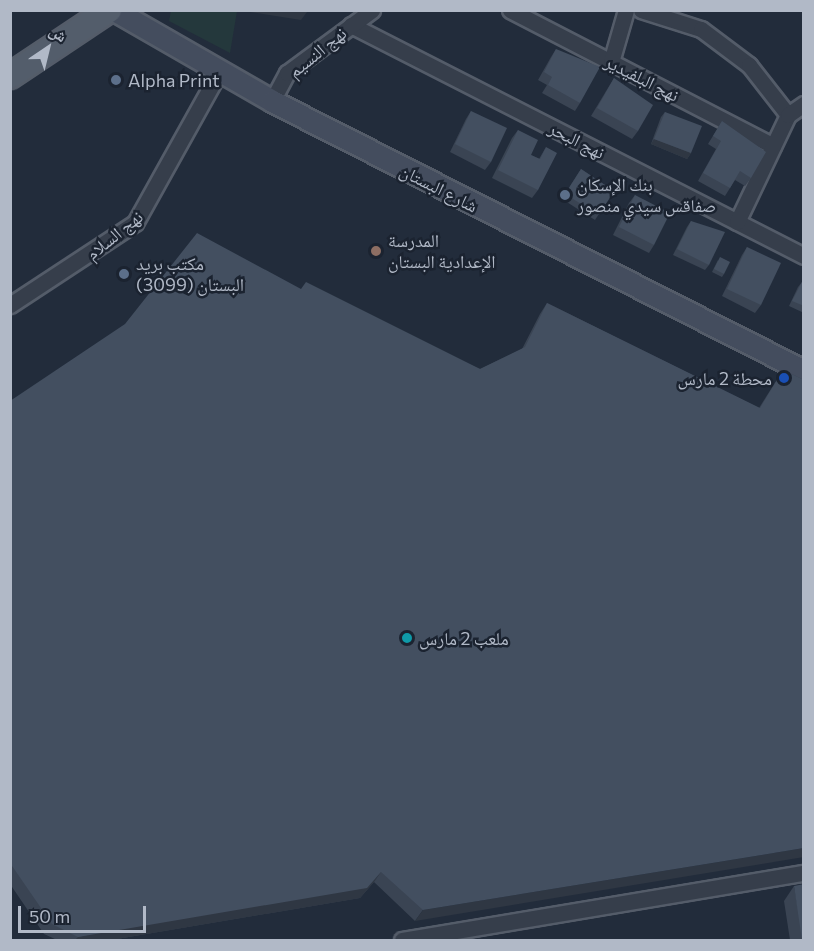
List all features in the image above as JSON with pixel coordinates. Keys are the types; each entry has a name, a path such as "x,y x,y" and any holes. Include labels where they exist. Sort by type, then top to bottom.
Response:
{"main road":[{"path":"10,76 109,10"},
{"name":"شارع البستان","path":"114,10 272,101 804,371"}],"street":[{"name":"نهج النسيم","path":"272,101 286,73 372,10"},
{"name":"نهج البلفيدير","path":"510,10 774,146"},
{"path":"611,62 626,10"},
{"path":"641,10 700,29 749,65 788,115"},
{"name":"نهج البحر","path":"351,25 804,256"},
{"name":"نهج السلام","path":"10,305 135,223 219,72"},
{"path":"737,222 788,115 804,104"},
{"path":"402,940 804,873"}],"green space":[{"path":"171,11 237,11 230,53 169,21"}],"building":[{"path":"556,49 600,67 580,103 548,85 552,77 544,72"},
{"path":"614,78 653,105 638,131 597,108"},
{"path":"471,111 507,128 491,162 455,144"},
{"path":"665,112 702,126 691,153 654,139"},
{"path":"722,121 766,152 751,178 740,171 730,188 703,173 721,141 713,136"},
{"path":"518,130 538,140 531,155 540,159 546,147 557,153 538,190 498,170"},
{"path":"581,169 614,191 599,215 565,194"},
{"path":"635,195 670,213 654,245 619,227"},
{"path":"691,221 725,232 709,265 677,249"},
{"name":"ملعب 2 مارس","path":"197,233 301,289 306,282 480,369 525,347 547,303 760,408 783,370 804,380 804,848 423,910 381,872 367,888 78,937 52,924 10,863 10,401 125,324"},
{"path":"747,247 781,263 761,305 727,289"},
{"path":"720,257 730,262 724,274 714,269"},
{"path":"804,282 804,306 792,301"},
{"path":"804,884 804,940 802,940 794,886"}],"place":[{"name":"Alpha Print","path":"116,80"},
{"name":"بنك الإسكان صفاقس سيدي منصور","path":"565,195"},
{"name":"المدرسة الإعدادية البستان","path":"376,251"},
{"name":"مكتب بريد البستان (3099)","path":"124,274"},
{"name":"محطة 2 مارس","path":"784,378"},
{"name":"ملعب 2 مارس","path":"407,638"}]}
